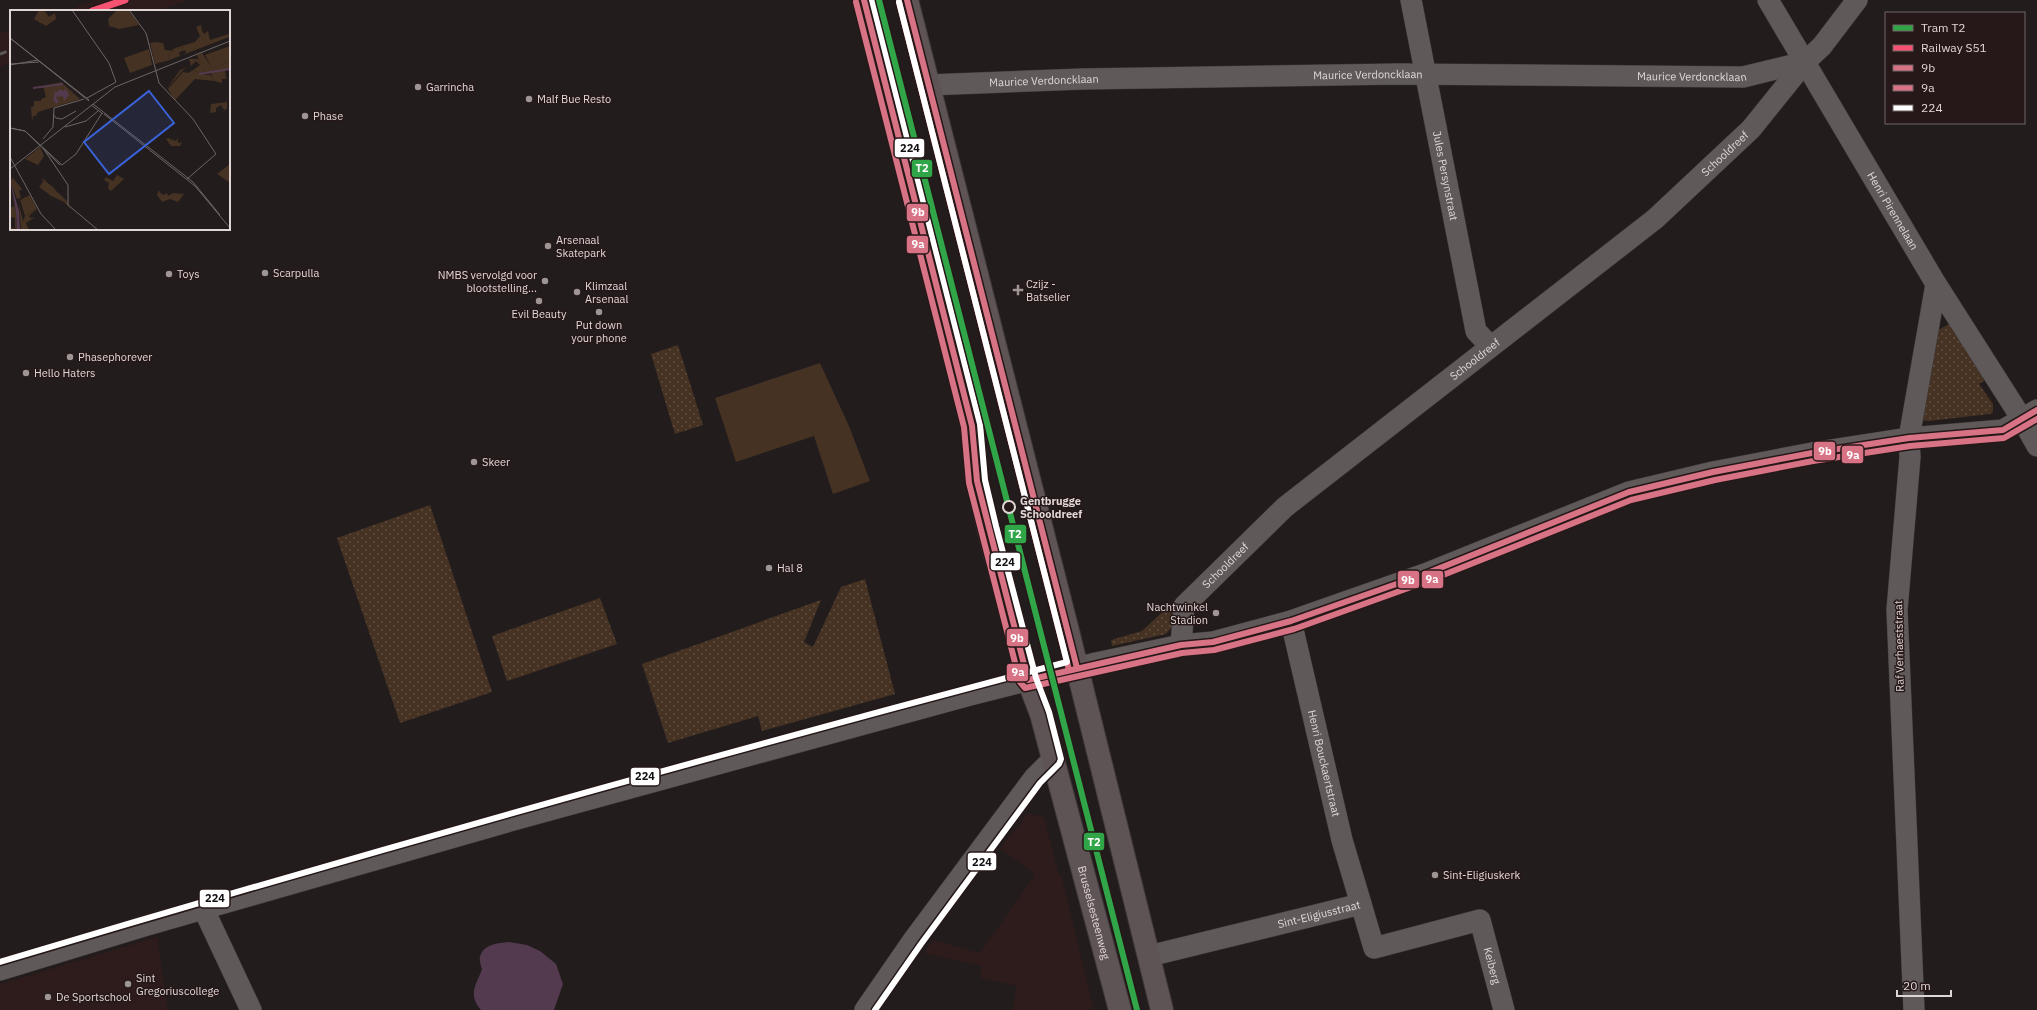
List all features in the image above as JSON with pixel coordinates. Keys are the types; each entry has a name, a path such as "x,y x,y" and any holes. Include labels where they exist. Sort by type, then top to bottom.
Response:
{"main road":[{"name":"Brusselsesteenweg","path":"864,0 972,426 977,481 1028,680 1041,714 1120,1010"},
{"path":"907,0 1077,668 1162,1010"}],"street":[{"name":"Jules Persynstraat","path":"1411,0 1476,331 1490,346"},
{"name":"Henri Pirennelaan","path":"1768,0 1936,284 2029,414 2037,446"},
{"name":"Schooldreef","path":"1181,645 1184,606 1285,506 1655,219 1752,129 1805,62 1822,46 1857,0"},
{"name":"Maurice Verdoncklaan","path":"928,85 1091,79 1425,74 1743,77 1805,62"},
{"name":"Raf Verhaeststraat","path":"1914,1010 1897,610 1910,457 1909,438 1936,284"},
{"path":"0,970 510,821 1028,680 1181,645 1213,642 1291,621 1426,574 1629,492 1713,472 1812,453 1909,438 2003,430 2029,414"},
{"name":"Henri Bouckaertstraat","path":"1291,621 1342,840 1361,904"},
{"path":"865,1010 914,939 1034,778 1053,759"},
{"name":"Sint-Eligiusstraat","path":"1149,956 1361,904 1374,948 1480,920"},
{"path":"204,910 251,1010"},
{"name":"Keiberg","path":"1480,920 1504,1010"}],"shaded area":[{"path":"96,0 189,0 160,10 68,10"},
{"path":"10,30 10,63 0,67 0,33"},
{"path":"1951,323 1985,380 1979,384 1993,404 1993,412 1990,414 1929,421 1921,420 1938,330"},
{"path":"678,345 703,425 675,434 651,354"},
{"path":"820,363 849,426 870,481 833,494 814,436 736,462 715,398"},
{"path":"430,505 492,692 400,723 337,538"},
{"path":"865,579 895,694 762,731 758,716 668,743 642,664 821,600 804,642 813,647 841,587"},
{"path":"600,598 617,644 507,681 492,636"},
{"path":"1171,604 1172,627 1166,634 1112,646 1111,640 1142,631"},
{"path":"1028,813 1044,817 1059,875 1061,874 1094,1010 1012,1010 1017,986 980,978 982,966 924,953 933,940 980,953 1035,874 1000,849"},
{"path":"157,937 168,1010 0,1010 0,984"},
{"path":"509,942 527,945 540,951 556,964 563,984 554,1010 481,1010 477,1004 474,989 482,969 480,957 484,949 492,945"}],"railway":[{"path":"0,54 10,50"}],"tram line":[{"name":"T2","path":"879,0 1137,1010"}],"rail line":[{"name":"S51","path":"95,10 125,0"}],"transit line":[{"name":"9b","path":"864,0 972,426 977,481 1028,680 1181,645 1213,642 1291,621 1425,574 1629,492 1713,472 1812,453 1909,438 2003,430 2037,410"},
{"name":"224","path":"872,0 980,424 985,480 996,526 1036,678 1049,712 1061,759 1059,764 1040,783 921,944 875,1010"},
{"name":"9b","path":"907,0 1077,668"},
{"name":"9a","path":"856,2 964,427 969,483 1020,682 1025,688 1182,653 1214,650 1294,629 1428,581 1631,500 1715,480 1813,461 1910,446 2004,438 2037,419"},
{"name":"9a","path":"899,2 1069,670"},
{"name":"224","path":"0,962 532,808 1067,662 899,2"}],"place":[{"name":"Garrincha","path":"418,87"},
{"name":"Malf Bue Resto","path":"529,99"},
{"name":"Phase","path":"305,116"},
{"name":"Arsenaal Skatepark","path":"548,246"},
{"name":"Scarpulla","path":"265,273"},
{"name":"Toys","path":"169,274"},
{"name":"NMBS vervolgd voor blootstelling...","path":"545,281"},
{"name":"Czijz - Batselier","path":"1018,290"},
{"name":"Klimzaal Arsenaal","path":"577,292"},
{"name":"Evil Beauty","path":"539,301"},
{"name":"Put down your phone","path":"599,312"},
{"name":"Phasephorever","path":"70,357"},
{"name":"Hello Haters","path":"26,373"},
{"name":"Skeer","path":"474,462"},
{"name":"Gentbrugge Schooldreef","path":"1009,507"},
{"name":"Hal 8","path":"769,568"},
{"name":"Nachtwinkel Stadion","path":"1216,613"},
{"name":"Sint-Eligiuskerk","path":"1435,875"},
{"name":"Sint Gregoriuscollege","path":"128,984"},
{"name":"De Sportschool","path":"48,997"}]}
